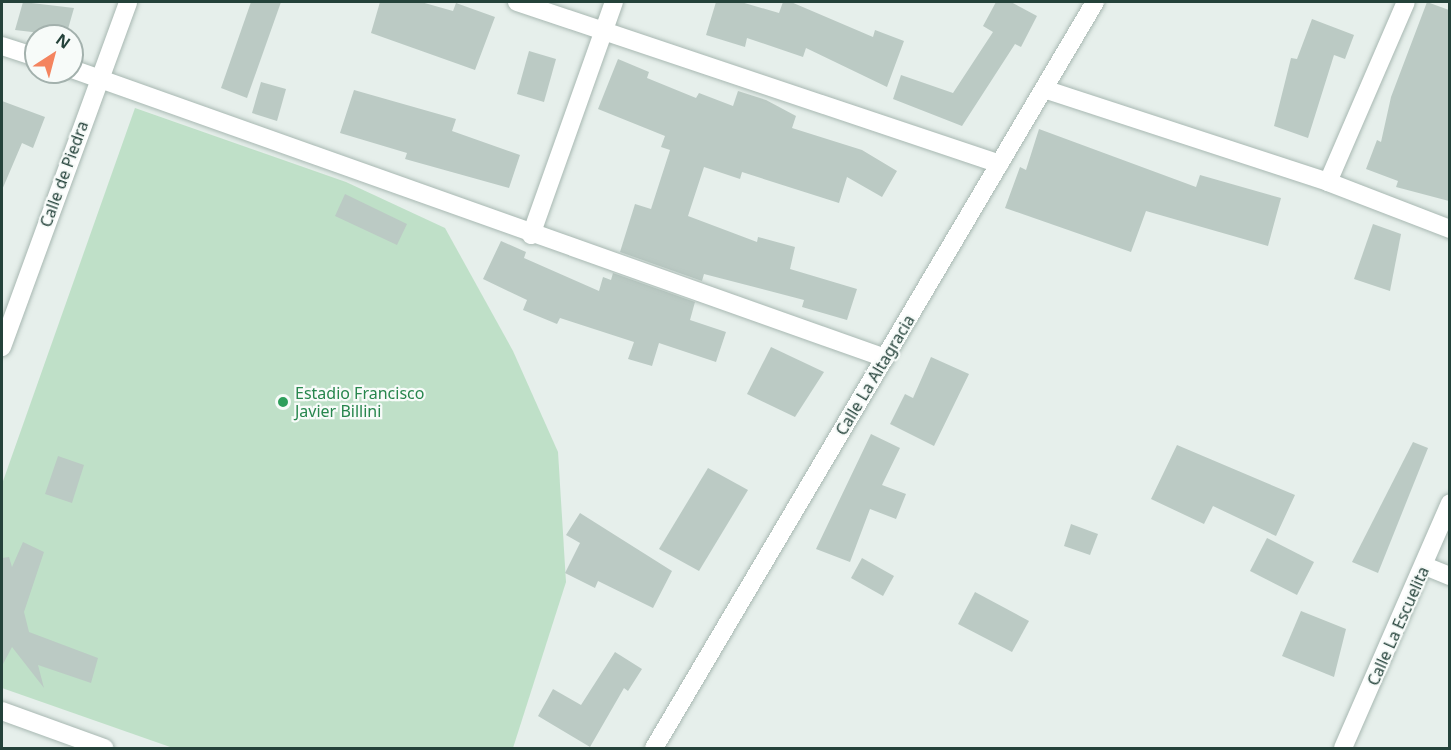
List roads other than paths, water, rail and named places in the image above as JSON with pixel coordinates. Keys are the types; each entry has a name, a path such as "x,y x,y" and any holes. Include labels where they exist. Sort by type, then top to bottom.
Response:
{"street":[{"name":"Calle de Piedra","path":"2,347 128,2"},
{"path":"517,2 1000,164"},
{"path":"531,235 614,2"},
{"name":"Calle La Altagracia","path":"654,748 1095,2"},
{"path":"1328,182 1406,2"},
{"path":"2,46 24,53"},
{"path":"84,73 531,235 885,358"},
{"path":"1044,89 1328,182 1449,229"},
{"name":"Calle La Escuelita","path":"1344,748 1425,566 1449,503"},
{"path":"1425,566 1449,576"},
{"path":"2,711 104,748"}],"place":[{"name":"Estadio Francisco Javier Billini","path":"283,402"}]}
